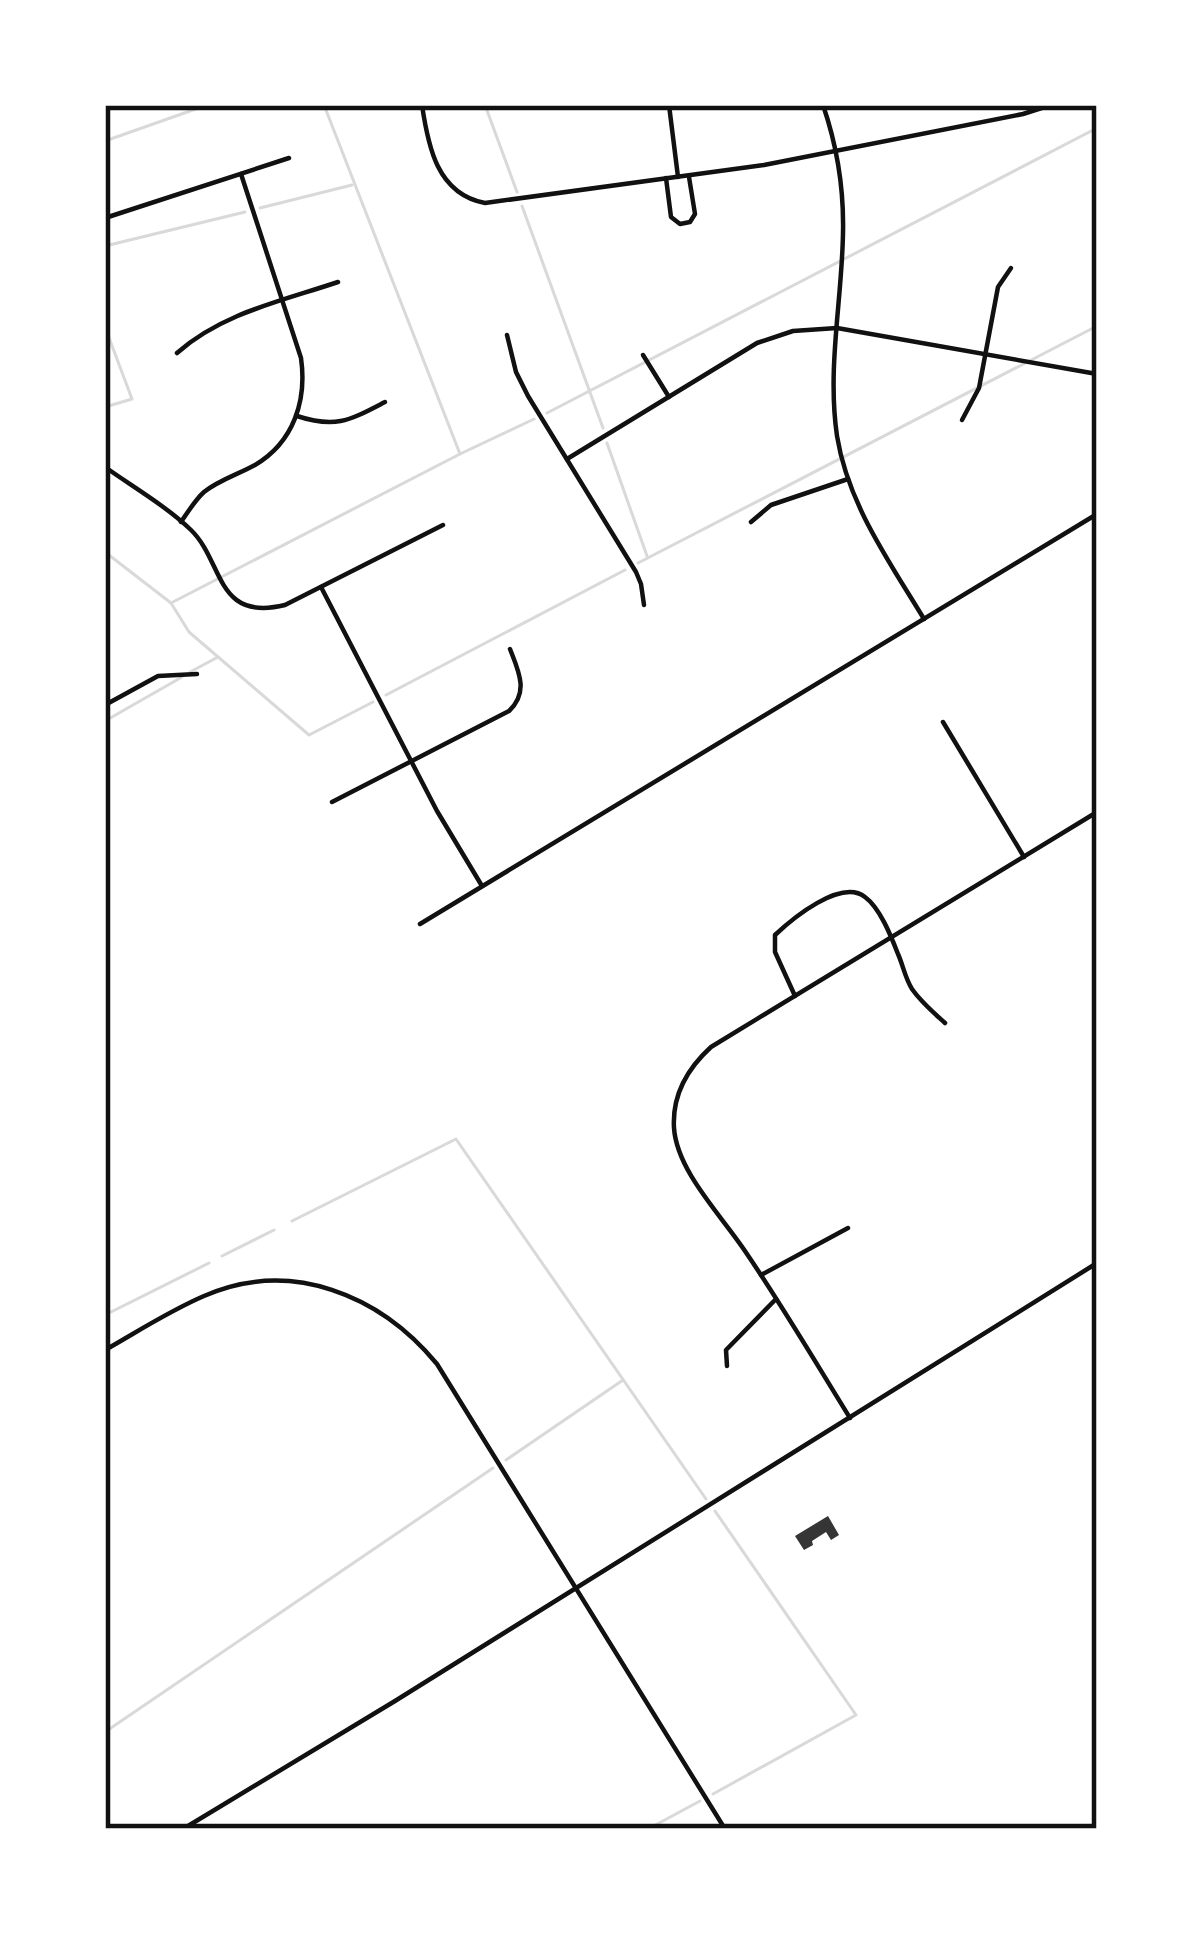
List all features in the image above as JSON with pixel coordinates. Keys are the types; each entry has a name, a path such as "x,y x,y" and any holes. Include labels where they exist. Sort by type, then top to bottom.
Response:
{"street":[{"path":"422,105 427,137 440,172 453,189 473,200 498,202 835,152 1051,105"},
{"path":"668,105 678,177"},
{"path":"824,105 840,175 844,231 833,407 838,440 848,479 875,539 924,619"},
{"path":"105,218 289,158"},
{"path":"181,522 207,490 275,450 297,416 304,376 241,174"},
{"path":"666,178 671,217 686,224 695,214 689,175"},
{"path":"962,420 975,400 998,287 1011,268"},
{"path":"177,353 213,325 338,282"},
{"path":"567,459 766,339 793,331 837,328 1097,374"},
{"path":"507,334 516,372 639,578 644,605"},
{"path":"643,355 668,397"},
{"path":"297,416 334,424 385,402"},
{"path":"105,467 181,522 197,537 225,589 242,603 259,608 285,605 443,524"},
{"path":"751,522 771,505 848,479"},
{"path":"420,924 1097,514"},
{"path":"321,587 437,811 482,886"},
{"path":"332,802 514,706 522,682 510,649"},
{"path":"105,705 158,676 197,674"},
{"path":"944,722 1024,856"},
{"path":"850,1418 684,1163 674,1129 679,1091 706,1050 1097,812"},
{"path":"795,996 775,952 775,935 793,918 836,894 852,891 865,897 891,937 909,985 945,1023"},
{"path":"761,1275 848,1228"},
{"path":"183,1829 1097,1263"},
{"path":"105,1350 205,1295 243,1285 290,1282 319,1286 370,1305 396,1322 437,1364 724,1829"},
{"path":"727,1366 726,1350 776,1299"}],"building":[{"path":"828,1516 839,1535 831,1540 826,1532 804,1550 795,1536"}],"waterway":[{"path":"105,141 207,105"},
{"path":"324,105 460,454"},
{"path":"485,105 517,192"},
{"path":"547,413 1097,128"},
{"path":"260,208 352,185"},
{"path":"522,206 603,428"},
{"path":"105,246 245,212"},
{"path":"638,563 1097,326"},
{"path":"105,327 132,399 105,407"},
{"path":"171,603 534,419"},
{"path":"607,443 647,556"},
{"path":"105,552 171,603 189,632 309,735 373,702"},
{"path":"386,695 625,570"},
{"path":"190,672 218,657"},
{"path":"105,721 182,677"},
{"path":"292,1221 456,1139 706,1499"},
{"path":"222,1256 274,1230"},
{"path":"105,1315 209,1263"},
{"path":"506,1460 623,1380"},
{"path":"105,1732 493,1468"},
{"path":"713,1794 856,1715 715,1511"},
{"path":"648,1829 700,1801"}]}
